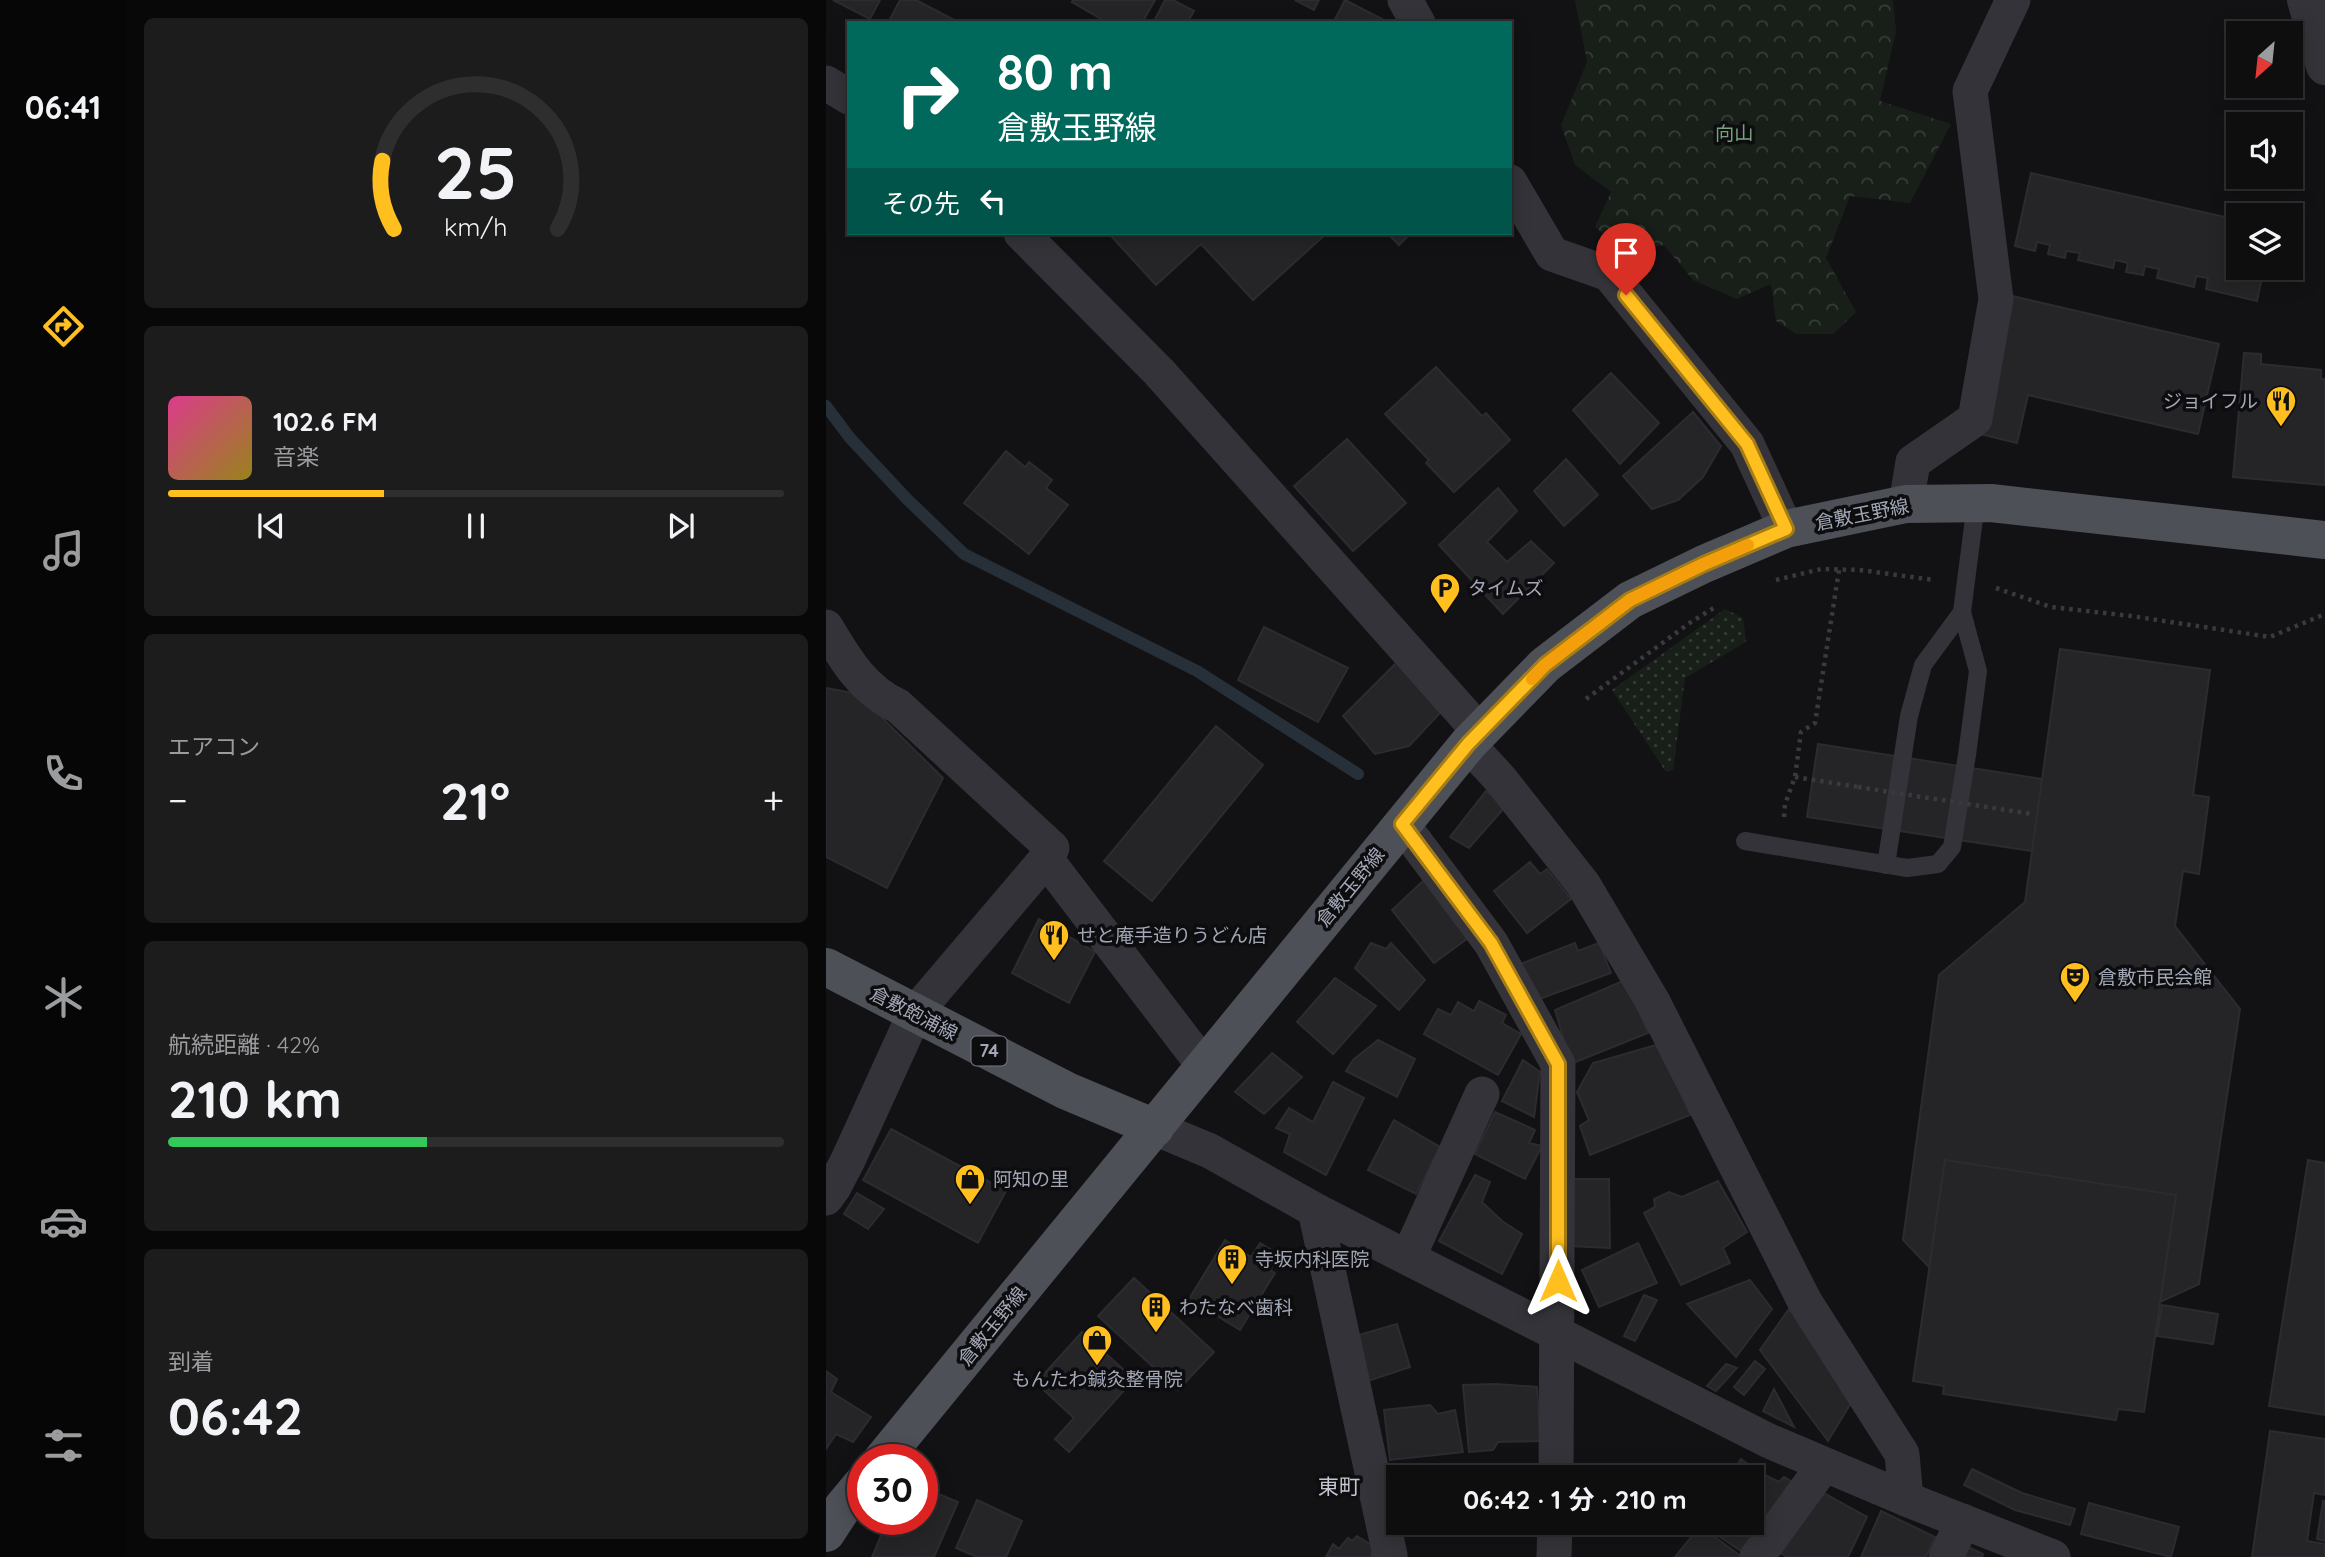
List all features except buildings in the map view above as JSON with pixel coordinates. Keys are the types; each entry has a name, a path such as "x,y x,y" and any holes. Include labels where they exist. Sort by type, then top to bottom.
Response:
{"main road":[{"name":"倉敷玉野線","path":"895,1444 1474,738 1545,665 1630,600 1704,564 1786,529 1906,504 1991,503 2325,540"},
{"name":"倉敷飽浦線","path":"826,967 1067,1091 1155,1128"},
{"path":"826,1533 847,1505"}],"street":[{"path":"1405,0 1417,21"},
{"path":"1906,504 1913,462 1975,419 1996,299 1970,91 2013,0"},
{"path":"2306,0 2325,66"},
{"path":"826,83 847,96"},
{"path":"1512,185 1552,254 1609,274 1747,444 1786,529"},
{"path":"1023,235 1159,372 1474,738 1501,780 1583,884 1653,1002 1805,1302 1902,1454 1906,1499"},
{"path":"826,627 851,668 883,698 898,706 1052,848 1046,859 915,1013 849,1160 826,1198"},
{"path":"1402,824 1491,943 1558,1064 1556,1465"},
{"path":"1046,859 1204,1066"},
{"path":"1408,1258 1482,1094"},
{"path":"1155,1128 1210,1151 1315,1210 1558,1336 1769,1441 2053,1557"},
{"path":"1315,1210 1390,1555 1388,1557"},
{"path":"1757,1557 1824,1465"},
{"path":"1946,1557 1963,1521"}],"lane":[{"path":"1745,841 1907,868 1938,864 1951,847 1978,671 1962,612 1976,503"},
{"path":"1886,865 1909,716 1923,665 1962,612"}],"path":[{"path":"1774,581 1821,569 1860,570 1934,580"},
{"path":"1784,815 1785,804 1795,778 1801,732 1815,723 1839,570"},
{"path":"1995,588 2051,607 2270,637 2325,614"},
{"path":"1586,699 1691,622 1721,604"},
{"path":"1795,778 2032,814"}],"green space":[{"name":"向山","path":"1575,0 1893,0 1896,31 1880,101 1951,124 1910,203 1850,196 1826,258 1856,312 1833,334 1796,334 1776,321 1771,284 1737,299 1693,280 1664,245 1625,252 1595,227 1611,192 1575,165 1561,125 1587,62"},
{"path":"1725,609 1743,618 1746,642 1685,678 1673,770 1666,772 1612,690"}],"waterway":[{"path":"826,406 850,438 907,499 964,554 1197,671 1358,774"}],"slow traffic":[{"path":"1532,679 1545,665 1630,600 1748,545"}],"place":[{"name":"ジョイフル","path":"2281,428"},
{"name":"タイムズ","path":"1445,615"},
{"name":"せと庵手造りうどん店","path":"1054,962"},
{"name":"倉敷市民会館","path":"2075,1004"},
{"name":"阿知の里","path":"970,1206"},
{"name":"寺坂内科医院","path":"1232,1286"},
{"name":"わたなべ歯科","path":"1156,1334"},
{"name":"もんたわ鍼灸整骨院","path":"1097,1367"}],"district":[{"name":"東町","path":"1339,1487"}],"route":[{"path":"1558,1281 1558,1064 1491,943 1402,824 1468,744 1545,665 1630,600 1704,564 1786,529 1747,444 1626,295"}]}
